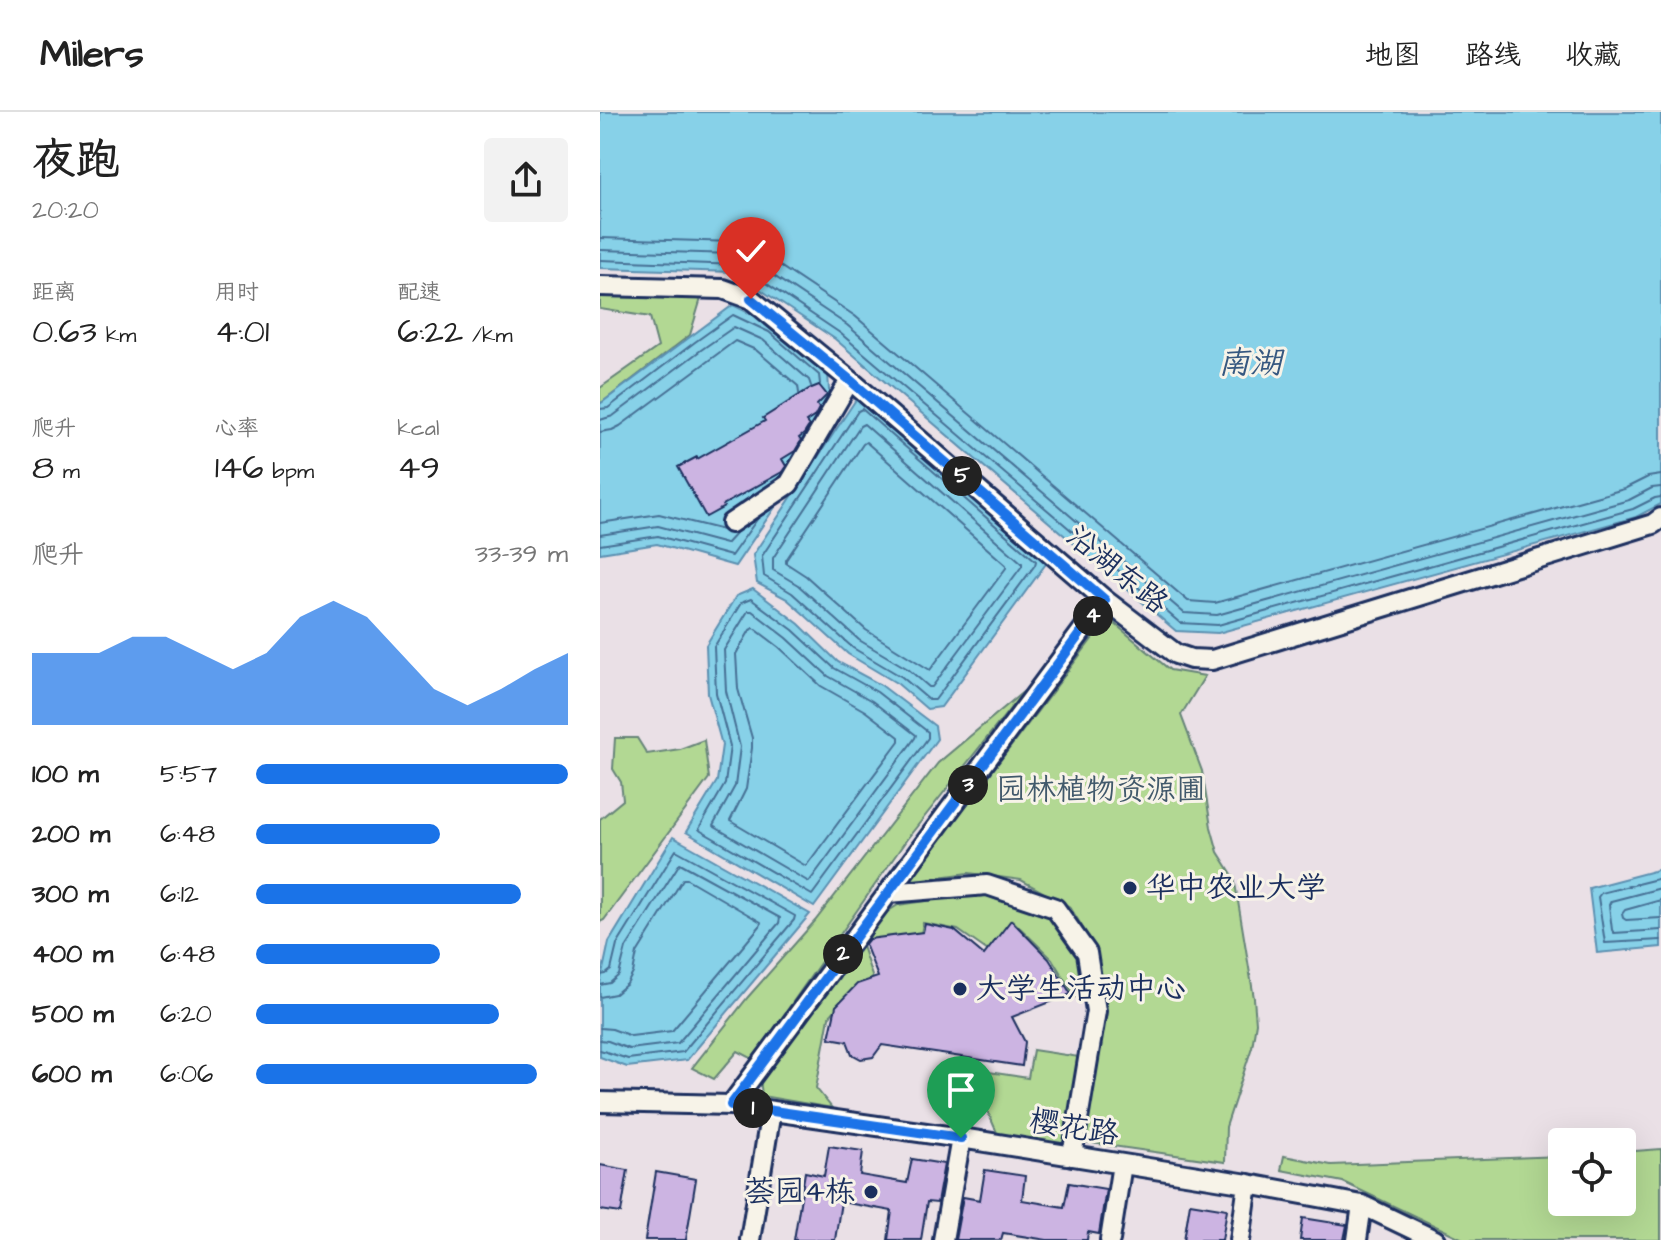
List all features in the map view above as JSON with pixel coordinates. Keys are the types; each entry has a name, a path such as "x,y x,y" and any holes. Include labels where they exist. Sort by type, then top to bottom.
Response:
{"street":[{"name":"沿湖东路","path":"600,286 723,289 751,299 850,380 1105,600 1176,654 1191,659 1212,660 1653,524 1661,518"},
{"path":"731,523 789,484 850,380"},
{"path":"731,1105 1105,600"},
{"path":"888,893 987,885 1055,908 1087,953 1096,1011 1072,1156"},
{"name":"樱花路","path":"600,1102 731,1105 1248,1184 1362,1205 1435,1240"},
{"path":"750,1240 771,1111"},
{"path":"943,1240 961,1138"},
{"path":"1110,1240 1122,1164"},
{"path":"1240,1240 1248,1184"},
{"path":"1357,1240 1362,1205"}],"green space":[{"path":"600,292 702,295 690,335 600,404 600,388 658,347 650,317 600,309"},
{"name":"园林植物资源圃","path":"1108,618 1170,670 1205,676 1181,715 1202,771 1218,852 1234,877 1256,1023 1252,1047 1226,1127 1225,1162 1084,1142 1105,1006 1094,946 1070,907 1021,880 969,873 909,881"},
{"path":"1024,691 907,839 753,1059 738,1051 714,1079 692,1068 748,997 815,921 938,763"},
{"path":"615,738 637,738 647,754 680,749 704,740 709,778 600,922 600,819 623,800 621,782 613,769"},
{"path":"983,893 1048,913 1083,954 1090,993 1075,997 1052,959 1012,920 988,951 958,930 923,923 921,934 865,940 879,917 898,905"},
{"path":"862,946 874,982 853,990 829,1017 816,1088 832,1108 762,1096 760,1078"},
{"path":"1033,1050 1086,1058 1074,1137 1061,1146 998,1135 969,1069 1028,1078"},
{"path":"1661,1149 1661,1240 1465,1240 1343,1182 1281,1170 1284,1156 1331,1165 1548,1157 1548,1216 1636,1216 1636,1151"}],"water":[{"name":"南湖","path":"600,112 1661,112 1661,504 1636,517 1218,633 1176,631 835,339 734,272 600,268"},
{"path":"733,305 773,325 828,372 829,390 840,403 735,566 657,544 600,553 600,404"},
{"path":"859,395 1048,561 941,707 927,709 898,684 848,654 787,599 757,583 753,555"},
{"path":"753,589 799,624 838,662 881,685 935,726 937,739 814,907 686,832 717,781 722,745 708,694 706,645 736,596"},
{"path":"673,837 810,914 687,1060 627,1067 600,1057 600,984 609,942"},
{"path":"1661,869 1661,947 1597,953 1589,888"}],"building":[{"path":"819,385 827,395 817,405 819,408 815,416 806,422 809,426 799,438 801,441 795,451 782,459 786,466 782,472 706,517 678,467 765,421 763,418"},
{"name":"大学生活动中心","path":"1011,920 1049,959 1071,994 1012,1017 1025,1042 1022,1066 882,1045 873,1057 861,1059 852,1054 847,1041 829,1038 836,1006 857,984 878,977 865,944 869,939 923,932 925,924 954,930 984,955"},
{"name":"荟园4栋","path":"829,1146 863,1151 860,1175 907,1183 912,1159 944,1164 937,1203 927,1202 921,1240 888,1240 892,1211 841,1202 835,1240 794,1240 805,1172 824,1176"},
{"path":"600,1165 628,1170 621,1213 600,1210"},
{"path":"985,1170 1025,1176 1022,1200 1064,1207 1069,1183 1106,1189 1099,1234 1088,1232 1087,1240 1047,1240 1003,1233 1001,1240 955,1240 963,1197 980,1200"},
{"path":"656,1172 696,1179 686,1240 645,1240"},
{"path":"1190,1203 1227,1209 1222,1240 1184,1240"},
{"path":"1303,1218 1347,1225 1344,1240 1300,1240"}],"place":[{"name":"华中农业大学","path":"1130,888"},
{"name":"大学生活动中心","path":"960,989"},
{"name":"荟园4栋","path":"871,1192"}],"route":[{"path":"751,299 850,380 1105,600 731,1105 961,1138"}]}
